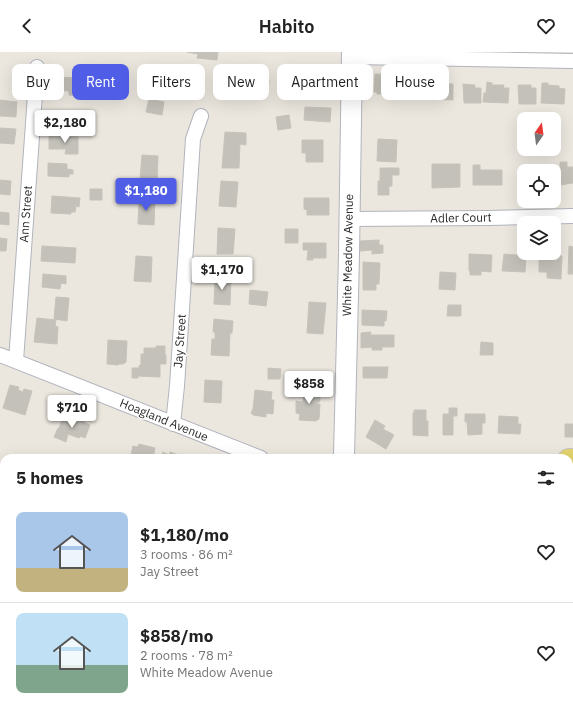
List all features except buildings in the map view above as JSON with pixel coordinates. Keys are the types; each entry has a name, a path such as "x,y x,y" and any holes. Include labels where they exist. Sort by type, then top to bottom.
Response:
{"street":[{"path":"352,54 573,61"},
{"name":"White Meadow Avenue","path":"344,454 352,54"},
{"name":"Ann Street","path":"16,361 35,100"},
{"name":"Jay Street","path":"173,424 177,386 193,139 201,116"},
{"name":"Adler Court","path":"349,219 573,216"},
{"name":"Hoagland Avenue","path":"1,358 16,361 251,454"}]}
